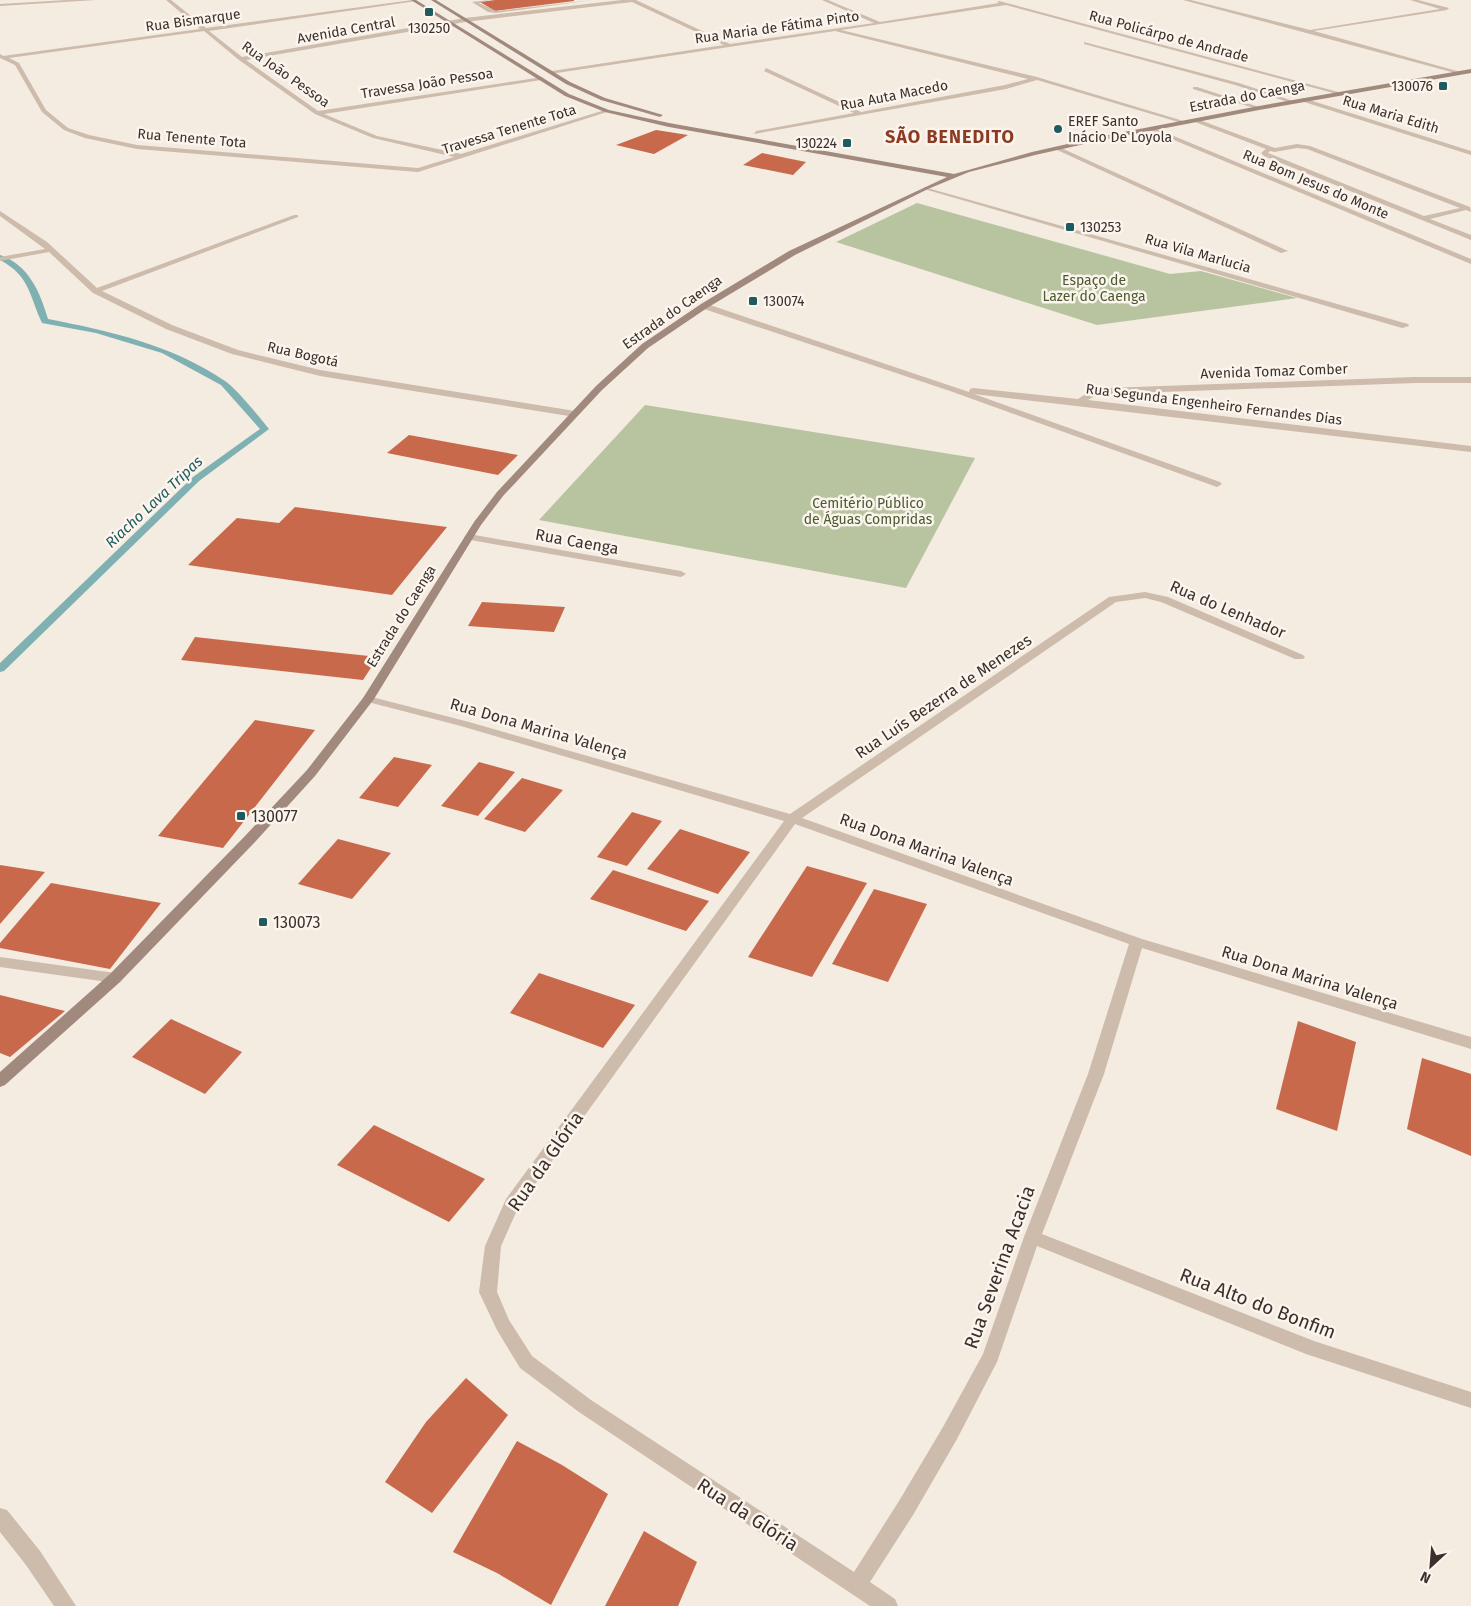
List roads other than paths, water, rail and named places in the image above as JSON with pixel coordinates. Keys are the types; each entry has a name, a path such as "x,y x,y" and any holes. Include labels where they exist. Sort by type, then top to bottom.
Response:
{"main road":[{"path":"414,0 567,95 608,111 669,125 954,176"},
{"path":"433,0 568,83 603,99 664,116"},
{"name":"Estrada do Caenga","path":"0,1081 115,978 250,839 311,773 368,699 468,537 500,494 599,388 645,346 704,306 792,253 926,188 967,171 1057,148 1197,120 1470,71"},
{"path":"691,121 967,171"}],"street":[{"path":"0,6 94,0"},
{"name":"Rua João Pessoa","path":"168,0 241,60 317,113 375,137 462,157"},
{"name":"Rua Bismarque","path":"2,56 206,30 414,0"},
{"path":"472,1 487,0"},
{"path":"472,1 490,11 496,12 591,0"},
{"path":"633,0 728,45"},
{"name":"Avenida Central","path":"241,60 466,20 633,0"},
{"path":"824,0 879,23"},
{"name":"Rua Policárpo de Andrade","path":"994,0 1339,93"},
{"path":"1185,0 1461,73"},
{"path":"1308,31 1447,9 1412,0"},
{"name":"Rua Maria de Fátima Pinto","path":"552,73 1005,4"},
{"name":"Rua Auta Macedo","path":"837,31 1035,78 1187,123"},
{"path":"1086,43 1237,84 1293,102"},
{"name":"Rua Tenente Tota","path":"2,56 17,64 44,111 66,129 87,137 137,147 418,170"},
{"path":"766,70 861,114"},
{"name":"Travessa João Pessoa","path":"317,113 541,78"},
{"name":"Rua Auta Macedo","path":"756,133 1006,87 1035,78"},
{"path":"1195,88 1259,108"},
{"name":"Rua Maria Edith","path":"1303,100 1471,153"},
{"name":"Travessa Tenente Tota","path":"418,170 608,111"},
{"path":"1197,120 1274,150"},
{"name":"Rua Bom Jesus do Monte","path":"1152,129 1471,262"},
{"path":"1469,209 1308,147 1297,146 1264,153 1471,238"},
{"path":"1057,148 1284,251"},
{"name":"Rua Vila Marlucia","path":"926,188 1405,326"},
{"path":"1422,218 1469,209"},
{"name":"Rua Bogotá","path":"0,213 50,250 96,291 169,327 235,352 320,374 575,414"},
{"path":"96,291 296,216"},
{"path":"0,259 50,250"},
{"name":"Rua Segunda Engenheiro Fernandes Dias","path":"704,306 953,389 1217,484"},
{"name":"Avenida Tomaz Comber","path":"1080,402 1090,395 1108,391 1414,380 1471,380"},
{"name":"Rua Segunda Engenheiro Fernandes Dias","path":"953,389 1080,402 1471,449"},
{"name":"Rua Caenga","path":"468,537 681,574"},
{"name":"Rua do Lenhador","path":"1113,599 1145,595 1164,598 1299,657"},
{"name":"Rua Luís Bezerra de Menezes","path":"792,819 1113,599"},
{"name":"Rua Dona Marina Valença","path":"368,699 475,727 792,819 1137,942 1471,1043"},
{"name":"Rua da Glória","path":"792,819 512,1204 493,1246 488,1292 504,1325 526,1362 585,1406 888,1606"},
{"name":"Rua Severina Acacia","path":"856,1586 906,1508 950,1433 990,1356 1032,1236 1096,1074 1137,942"},
{"path":"0,962 115,978"},
{"name":"Rua Alto do Bonfim","path":"1032,1236 1312,1348 1471,1400"},
{"path":"0,1516 34,1558 66,1606"}],"waterway":[{"name":"Riacho Lava Tripas","path":"0,257 25,275 35,291 45,321 97,331 165,351 224,383 265,429 196,479 0,669"}],"place":[{"name":"130250","path":"429,12"},
{"name":"130076","path":"1443,86"},
{"name":"EREF Santo Inácio De Loyola","path":"1058,129"},
{"name":"130224","path":"847,143"},
{"name":"130253","path":"1070,227"},
{"name":"130074","path":"753,301"},
{"name":"130077","path":"241,816"},
{"name":"130073","path":"263,922"}],"district":[{"name":"SÃO BENEDITO","path":"950,137"}],"park label":[{"name":"Espaço de Lazer do Caenga","path":"1094,288"},
{"name":"Cemitério Público de Águas Compridas","path":"868,512"}]}
